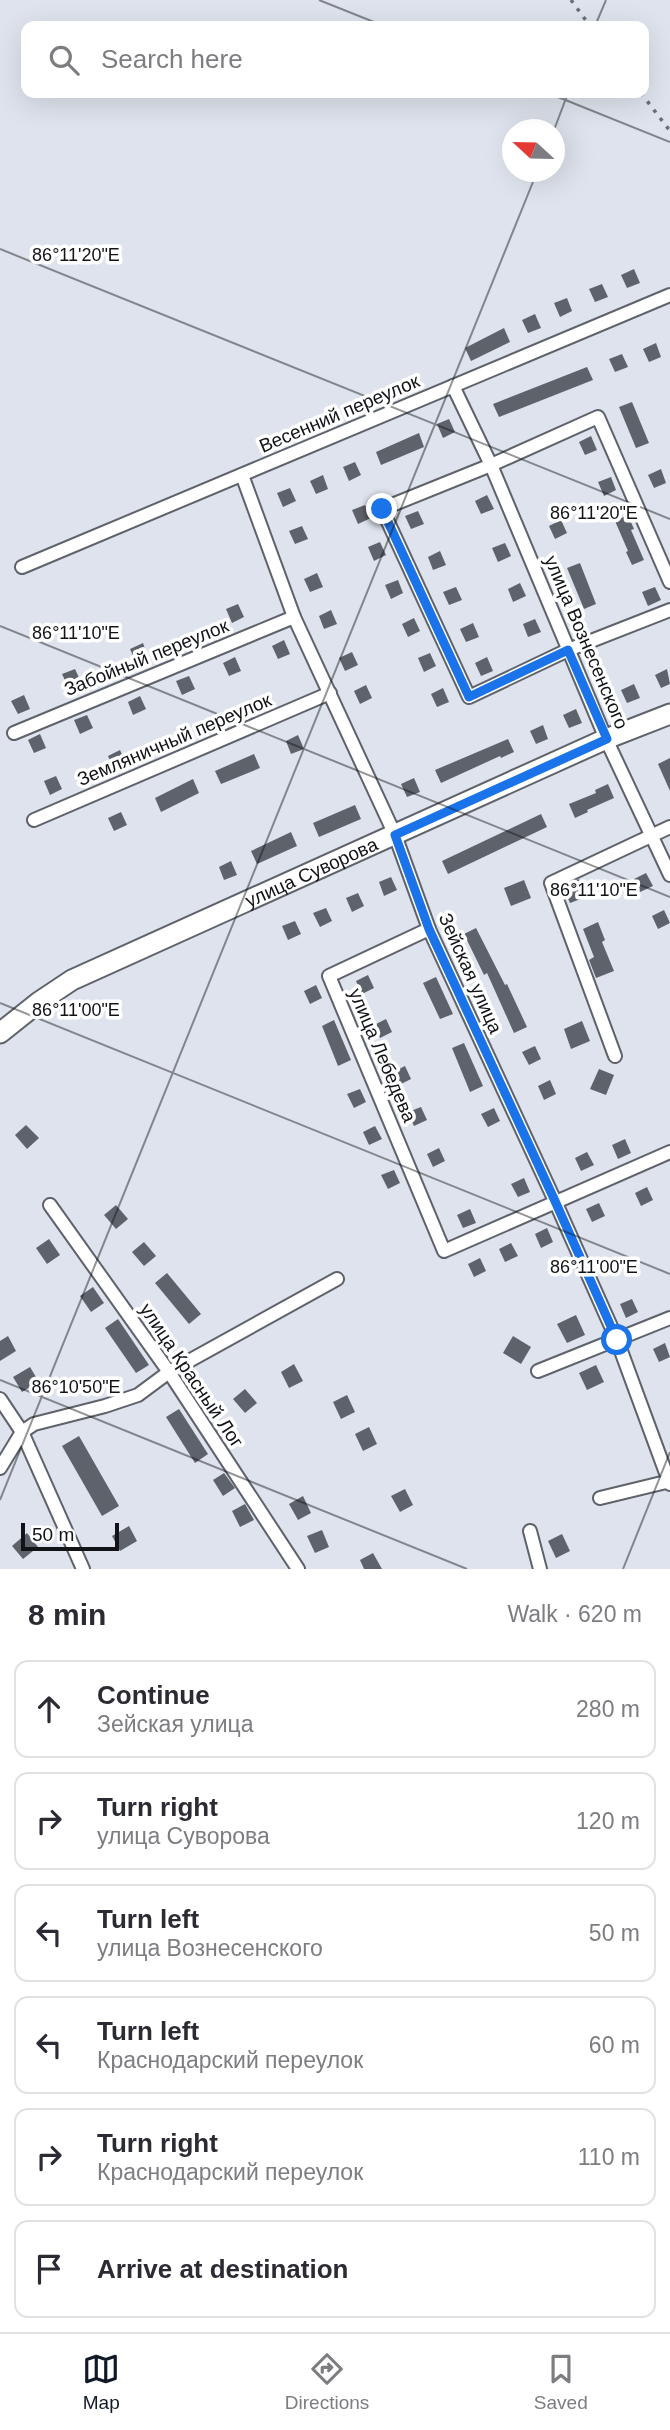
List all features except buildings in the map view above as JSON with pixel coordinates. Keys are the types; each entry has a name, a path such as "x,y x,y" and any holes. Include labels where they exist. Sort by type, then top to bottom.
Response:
{"main road":[{"name":"улица Суворова","path":"0,1033 30,1008 72,980 670,713"}],"street":[{"name":"Весенний переулок","path":"22,568 670,295"},
{"name":"улица Вознесенского","path":"453,386 491,465 607,739 670,874"},
{"path":"670,582 598,417 491,465 382,509 469,697 568,650 670,610"},
{"name":"Зейская улица","path":"242,475 294,617 395,835 429,929 617,1340 670,1483"},
{"name":"Забойный переулок","path":"14,733 294,617"},
{"name":"Земляничный переулок","path":"34,820 330,693"},
{"path":"615,1056 551,883 670,827"},
{"name":"улица Лебедева","path":"429,929 329,976 444,1251 555,1201"},
{"path":"555,1201 670,1152"},
{"name":"улица Красный Лог","path":"50,1205 169,1373 298,1569"},
{"path":"0,1468 22,1432 34,1424 138,1395 169,1373 337,1279"},
{"path":"538,1371 670,1318"},
{"path":"0,1399 22,1432 83,1569"},
{"path":"600,1498 670,1483"},
{"path":"530,1531 540,1569"}],"railway":[{"path":"571,0 586,21"},
{"path":"645,98 670,131"}],"route":[{"path":"382,509 469,697 568,650 607,739 395,835 429,929 617,1340"}]}
